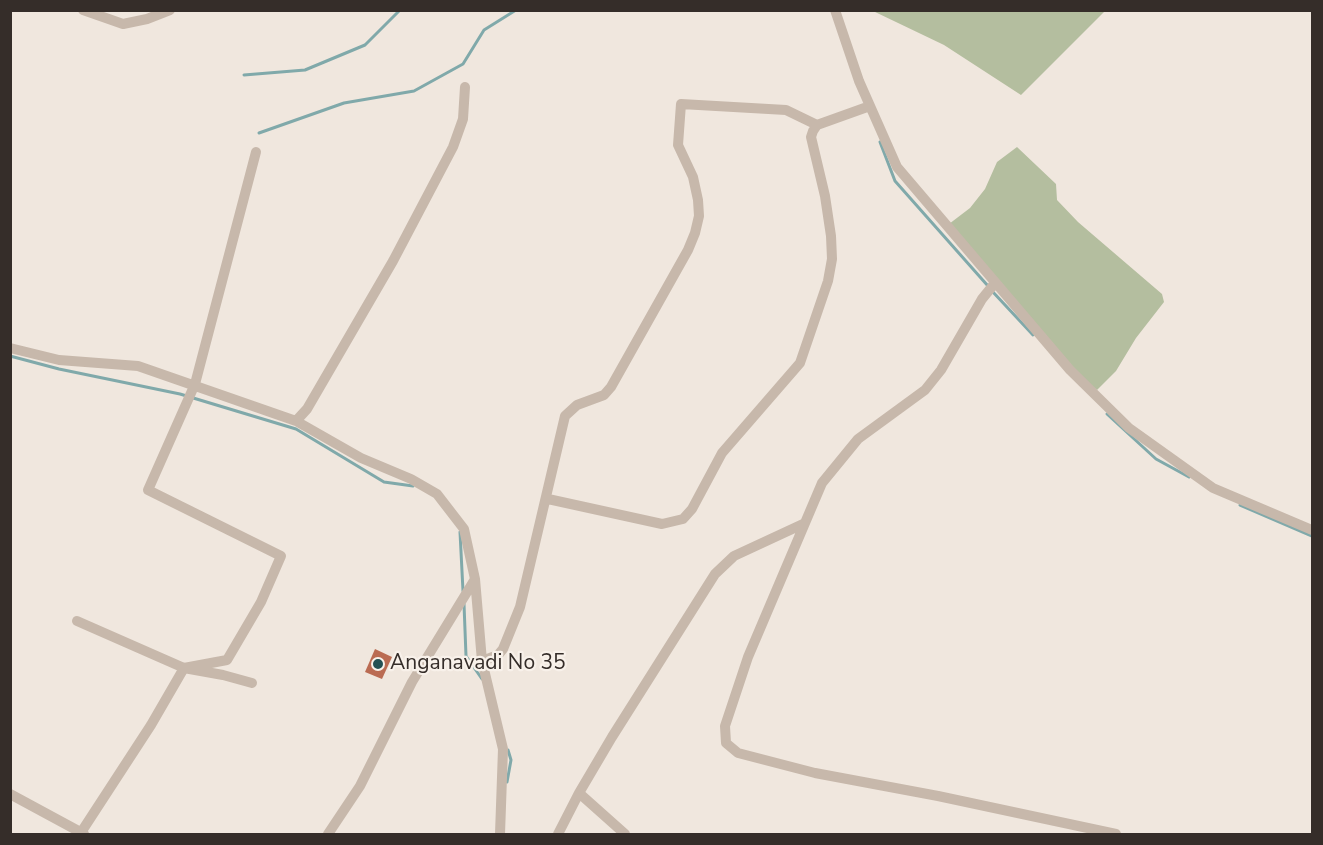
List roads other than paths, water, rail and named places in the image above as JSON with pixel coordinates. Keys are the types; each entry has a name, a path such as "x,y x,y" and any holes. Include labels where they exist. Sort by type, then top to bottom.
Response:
{"street":[{"path":"82,10 123,24 141,21 170,10"},
{"path":"835,10 870,106 897,167 1029,324 1110,411 1153,447 1213,488 1312,530"},
{"path":"296,421 307,409 393,261 453,147 463,119 465,87"},
{"path":"482,661 498,655 507,641 520,607 548,499 565,416 577,405 604,395 611,387 688,250 695,233 699,216 698,200 693,177 678,145 681,104 786,110 817,125"},
{"path":"548,499 650,523 675,522 683,519 692,509 722,453 800,363 828,281 832,259 825,196 811,137 817,125 870,106"},
{"path":"10,794 82,834 184,668 227,660 261,602 281,556 148,490 195,384 256,152"},
{"path":"994,284 982,299 930,384 908,404 858,439 822,483 748,657 724,726 726,743 738,753 815,773 939,796 1116,834"},
{"path":"10,348 59,360 138,366 195,384 296,421 361,458 411,479 437,494 464,529 475,579 482,661 503,748 500,834"},
{"path":"558,834 579,793 702,589 734,556 803,524"},
{"path":"328,834 360,786 411,682 475,579"},
{"path":"77,621 184,668 252,683"},
{"path":"579,793 625,834"}],"waterway":[{"path":"244,75 305,70 365,45 400,10"},
{"path":"259,133 344,103 414,91 463,64 484,30 516,10"},
{"path":"880,142 895,181 988,286"},
{"path":"992,291 1033,335"},
{"path":"10,356 59,369 180,394 296,429 384,482 413,486"},
{"path":"1107,414 1156,459 1189,477"},
{"path":"1240,505 1312,536"},
{"path":"460,532 463,591"},
{"path":"464,604 466,656 482,679"},
{"path":"507,782 511,760 508,750"}],"place":[{"name":"Anganavadi No 35","path":"378,664"}]}
